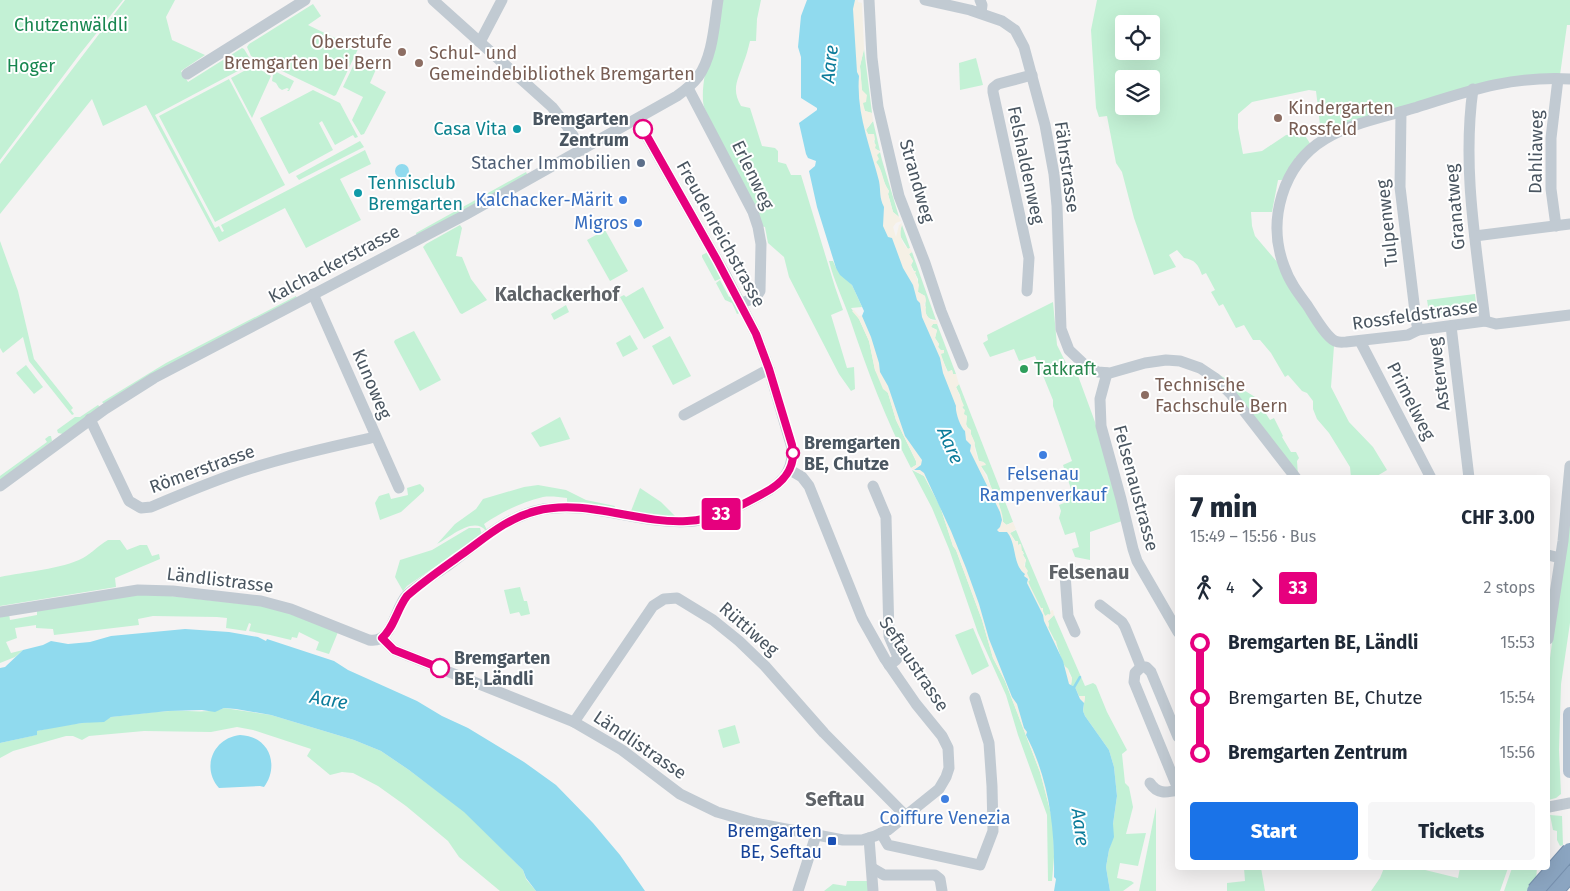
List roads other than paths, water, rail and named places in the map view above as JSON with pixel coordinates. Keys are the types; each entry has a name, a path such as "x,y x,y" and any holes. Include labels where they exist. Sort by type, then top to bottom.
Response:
{"highway":[{"path":"1535,891 1570,851"},
{"path":"1555,891 1570,874"}],"main road":[{"path":"1570,714 1570,771"}],"street":[{"path":"187,74 305,0"},
{"path":"433,0 552,107 582,150"},
{"path":"480,42 502,0"},
{"name":"Kalchackerstrasse","path":"0,486 90,420 154,378 534,177 677,96 697,78 706,60 718,0"},
{"name":"Strandweg","path":"869,0 870,43 881,123 900,196 942,314 963,365"},
{"name":"Fährstrasse","path":"925,0 1002,21 1015,30 1024,47 1045,125 1056,187 1062,334 1066,347 1075,358 1093,370 1112,372"},
{"path":"980,0 981,14"},
{"name":"Felshaldenweg","path":"1027,291 1028,258 993,88 998,84 1032,75"},
{"name":"Rossfeldstrasse","path":"1564,79 1516,80 1473,89 1338,132 1317,144 1299,163 1290,176 1280,201 1278,242 1284,266 1292,283 1333,340 1344,342 1360,341 1408,335 1418,330 1485,321 1496,324 1570,315"},
{"name":"Dahliaweg","path":"1556,226 1551,181 1551,138 1564,79"},
{"name":"Erlenweg","path":"688,88 748,200 758,227 761,244 760,291 756,297 740,304"},
{"name":"Granatweg","path":"1473,89 1468,152 1469,185 1485,321"},
{"name":"Tulpenweg","path":"1401,112 1400,187 1418,330"},
{"name":"Freudenreichstrasse","path":"637,119 756,334 769,369 792,448 790,470"},
{"path":"1475,236 1570,224"},
{"name":"Kunoweg","path":"313,294 399,488"},
{"name":"Asterweg","path":"1451,326 1470,475"},
{"name":"Primelweg","path":"1360,341 1429,475"},
{"path":"1112,372 1145,363 1166,360 1180,361 1200,368 1230,393 1294,475"},
{"path":"684,414 769,369"},
{"name":"Felsenaustrasse","path":"1112,372 1100,399 1101,426 1133,550 1175,627"},
{"name":"Römerstrasse","path":"90,420 129,500 142,508 151,507 209,482 254,467 312,451 376,437"},
{"path":"1550,626 1560,558 1570,466"},
{"path":"382,638 389,630 402,603 411,592 502,526 519,516 538,510 561,507 581,508 670,521 696,520 724,513 764,494 779,484 790,470"},
{"name":"Seftaustrasse","path":"790,470 802,477 809,486 862,618 889,665 916,704 942,736 948,748 949,768 943,783 934,794 881,833"},
{"path":"873,486 886,517 889,636 898,657 889,665"},
{"path":"1550,556 1560,558"},
{"path":"1074,572 1065,574 1068,614 1075,632"},
{"name":"Ländlistrasse","path":"0,612 138,590 162,590 261,600 291,609 369,640 376,641 382,638 394,650 574,722 616,746 680,794 717,812 755,823 852,840 869,838 881,833"},
{"name":"Rüttiweg","path":"574,722 653,606 664,599 677,598 713,620 765,666 824,733 906,816"},
{"path":"1100,605 1124,624 1141,667"},
{"path":"1141,667 1146,667 1151,672 1175,730"},
{"path":"1141,667 1135,673 1134,682 1175,783"},
{"path":"881,833 888,845 980,865 993,831 992,786 989,743 975,698"},
{"path":"1150,782 1159,791 1175,790"},
{"path":"1550,807 1570,804"},
{"path":"798,891 816,835"},
{"path":"869,838 873,891"},
{"path":"872,868 884,875 935,875 940,879 942,891"},
{"path":"1543,891 1544,870"}],"water":[{"name":"Aare","path":"807,0 855,0 853,9 860,103 864,129 879,181 884,207 883,226 888,237 892,238 903,268 913,285 917,300 920,303 922,317 940,358 943,373 956,406 958,419 965,431 966,440 971,445 970,451 1000,512 1002,520 997,530 999,532 1007,532 1010,537 1018,565 1025,574 1024,576 1028,579 1027,583 1063,661 1069,684 1075,687 1080,699 1084,703 1083,711 1085,716 1109,750 1114,767 1117,796 1113,824 1114,837 1106,867 1110,891 1054,891 1056,879 1054,877 1052,822 1040,769 1026,735 1027,732 1017,704 1012,697 989,639 979,604 951,531 924,473 920,470 914,470 921,465 922,460 905,436 888,386 880,372 871,337 862,316 864,311 852,285 840,275 836,268 817,207 809,171 815,166 816,161 808,158 806,154 799,123 817,110 817,108 801,98 801,57 798,47 801,16"},
{"path":"402,164 407,166 409,171 407,176 402,178 397,176 395,171 397,166"},
{"name":"Aare","path":"185,629 229,632 258,637 334,661 348,670 417,701 442,716 468,728 524,762 556,785 593,823 620,855 645,891 536,891 526,878 523,870 464,812 381,751 354,740 271,715 224,708 215,712 202,710 168,711 111,717 104,722 82,723 37,731 37,735 0,743 0,668 5,667 23,650 51,641 68,644 90,642 111,636"},
{"path":"240,735 258,740 269,753 271,770 264,787 219,788 214,780 211,772 211,763 217,748 231,737"}],"waterway":[{"path":"1073,689 1080,677"}],"place":[{"name":"Oberstufe Bremgarten bei Bern","path":"402,52"},
{"name":"Schul- und Gemeindebibliothek Bremgarten","path":"419,63"},
{"name":"Kindergarten Rossfeld","path":"1278,118"},
{"name":"Casa Vita","path":"517,129"},
{"name":"Bremgarten Zentrum","path":"643,129"},
{"name":"Stacher Immobilien","path":"641,163"},
{"name":"Tennisclub Bremgarten","path":"358,193"},
{"name":"Kalchacker-Märit","path":"623,200"},
{"name":"Migros","path":"638,223"},
{"name":"Tatkraft","path":"1024,369"},
{"name":"Technische Fachschule Bern","path":"1145,395"},
{"name":"Bremgarten BE, Chutze","path":"793,453"},
{"name":"Felsenau Rampenverkauf","path":"1043,455"},
{"name":"Bremgarten BE, Ländli","path":"440,668"},
{"name":"Coiffure Venezia","path":"945,799"},
{"name":"Bremgarten BE, Seftau","path":"832,841"}],"district":[{"name":"Kalchackerhof","path":"557,294"},
{"name":"Felsenau","path":"1089,572"},
{"name":"Seftau","path":"835,799"}],"park label":[{"name":"Chutzenwäldli","path":"71,25"},
{"name":"Hoger","path":"31,66"}]}
